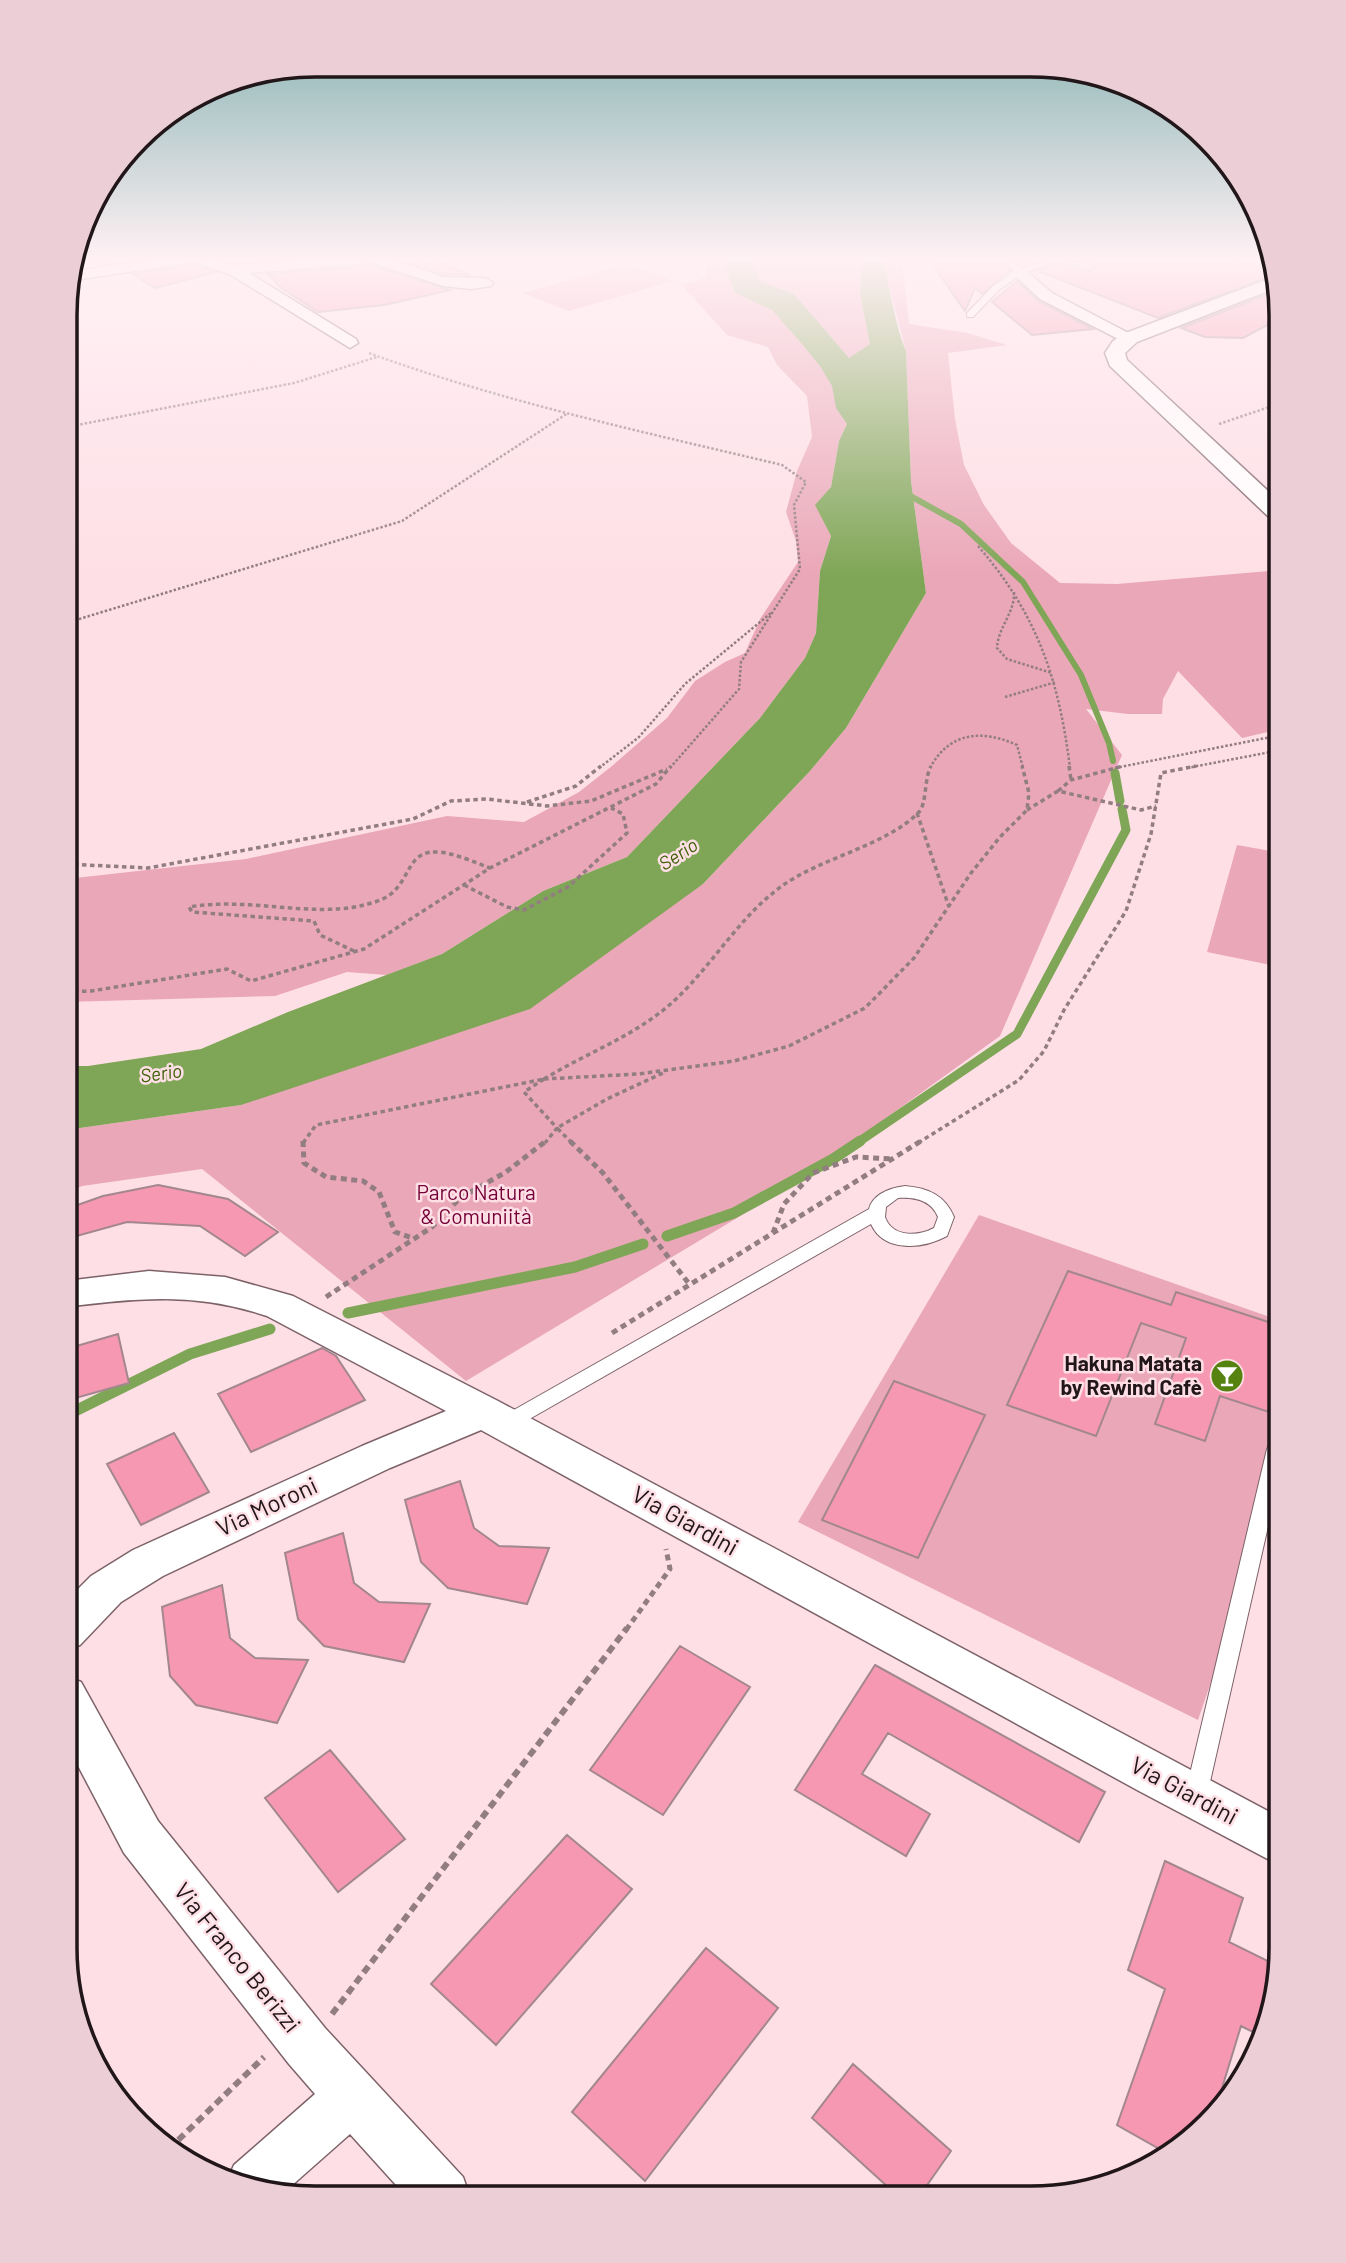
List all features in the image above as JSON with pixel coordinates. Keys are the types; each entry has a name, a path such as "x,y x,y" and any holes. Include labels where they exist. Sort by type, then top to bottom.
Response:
{"street":[{"path":"1119,364 1269,505"},
{"name":"Via Giardini","path":"77,1293 149,1283 203,1284 241,1292 280,1306 686,1521 772,1571 1268,1836"},
{"name":"Via Moroni","path":"77,1622 106,1589 148,1563 376,1457 494,1418"},
{"name":"Via Franco Berizzi","path":"77,1718 141,1837 300,2037 433,2186"},
{"path":"259,2179 353,2096"}],"lane":[{"path":"494,1418 876,1213"},
{"path":"1195,1797 1268,1482"}],"path":[{"path":"77,425 294,383 361,364"},
{"path":"77,992 227,970 251,981 364,949 490,868 656,784 739,689 741,662 800,569 794,505 806,482 782,465 569,413 400,364"},
{"path":"1213,426 1269,407"},
{"path":"77,620 402,521 569,413"},
{"path":"978,546 1013,588 1035,623 1056,682 1071,780"},
{"path":"1013,588 1016,606 1003,624 997,638 997,648 1015,663 1052,673"},
{"path":"524,803 576,786 639,737 685,684 774,610"},
{"path":"1005,697 1056,682"},
{"path":"691,1285 603,1173 524,1092 574,1061 614,1044 676,999 755,908 784,884 900,827 921,810 927,775 937,755 956,739 985,732 1000,735 1017,745 1028,793 1027,810"},
{"path":"412,1238 395,1233 379,1192 363,1181 326,1177 304,1163 303,1141 316,1125 544,1079 672,1069 734,1061 789,1046 865,1007 914,958 971,873 999,837 1027,810 1071,780 1187,752 1269,737"},
{"path":"600,1340 1019,1080 1044,1051 1064,1010 1126,911 1151,834 1161,774 1269,752"},
{"path":"77,865 148,868 413,819 451,800 487,799 547,806 591,802 671,767"},
{"path":"1058,791 1141,810 1156,806"},
{"path":"464,885 507,907 524,910 568,887 627,833 623,814 611,808"},
{"path":"917,813 949,907"},
{"path":"356,951 320,935 314,921 192,912 189,907 211,902 264,903 317,910 358,906 392,895 400,886 414,859 423,854 446,853 490,868"},
{"path":"320,1301 432,1227 460,1198 506,1172 543,1145 557,1128 607,1099 672,1069"},
{"path":"773,1234 784,1204 813,1173 856,1157 894,1159"},
{"path":"177,2142 300,2037 666,1577 670,1569 665,1553 669,1540 686,1521"}],"green space":[{"path":"819,364 831,384 840,413 847,424 839,441 831,487 816,505 831,536 820,571 816,633 805,658 760,718 627,857 543,891 442,954 387,975 347,972 275,996 77,1002 77,878 246,859 447,816 524,822 579,792 667,718 695,681 745,653 760,619 798,562 796,541 786,512 797,471 812,437 807,396 777,365"},
{"name":"Parco Natura & Comuniità","path":"906,364 949,364 955,419 964,465 984,505 1011,543 1060,583 1117,584 1269,571 1269,732 1242,738 1178,671 1163,699 1162,714 1128,714 1086,709 1122,755 1000,1036 800,1180 466,1381 202,1169 77,1188 77,1128 241,1105 703,884 810,771 846,728 926,593 911,481"},
{"path":"1237,845 1269,851 1269,964 1207,952"},
{"path":"979,1215 1268,1317 1268,1514 1198,1720 798,1522"}],"water":[{"name":"Serio","path":"818,364 906,364 911,481 926,593 846,728 810,771 703,884 530,1009 241,1105 77,1128 77,1066 201,1049 288,1012 442,954 543,891 627,857 760,718 805,658 816,633 820,571 831,536 815,505 831,487 839,441 847,424 836,408 832,386"}],"building":[{"path":"158,1185 228,1199 278,1232 245,1256 200,1226 127,1222 77,1236 77,1205 103,1196"},
{"path":"1068,1271 1171,1305 1176,1292 1268,1322 1268,1412 1220,1396 1205,1441 1155,1424 1186,1338 1141,1323 1096,1436 1007,1405"},
{"path":"118,1334 129,1383 77,1398 77,1346"},
{"path":"322,1348 336,1356 365,1400 251,1452 218,1394"},
{"path":"894,1381 985,1415 918,1558 822,1520"},
{"path":"174,1433 209,1492 141,1525 107,1464"},
{"path":"460,1481 474,1528 499,1546 549,1548 527,1604 448,1588 421,1562 405,1500"},
{"path":"343,1533 354,1583 379,1602 430,1604 404,1662 324,1646 298,1619 285,1553"},
{"path":"222,1585 230,1638 255,1658 308,1660 277,1723 196,1705 170,1676 162,1607"},
{"path":"680,1646 750,1687 663,1815 590,1770"},
{"path":"875,1665 1105,1792 1079,1842 888,1733 862,1774 930,1814 906,1856 795,1790"},
{"path":"330,1750 405,1839 338,1892 265,1798"},
{"path":"567,1835 632,1889 496,2045 431,1984"},
{"path":"1165,1861 1243,1898 1229,1942 1268,1961 1264,1994 1253,2032 1241,2026 1221,2092 1176,2137 1158,2148 1117,2125 1165,1989 1128,1970"},
{"path":"706,1948 778,2008 645,2181 572,2112"},
{"path":"853,2064 951,2151 926,2186 887,2186 812,2118"}],"waterway":[{"path":"903,492 961,524 1023,582 1081,675 1109,743 1113,761"},
{"path":"1115,773 1120,801"},
{"path":"857,1143 1017,1034 1126,830 1122,809"},
{"path":"667,1236 734,1213 857,1143"},
{"path":"348,1313 575,1267 643,1244"},
{"path":"77,1410 190,1354 270,1329"}],"place":[{"name":"Hakuna Matata by Rewind Cafè","path":"1227,1376"}]}
